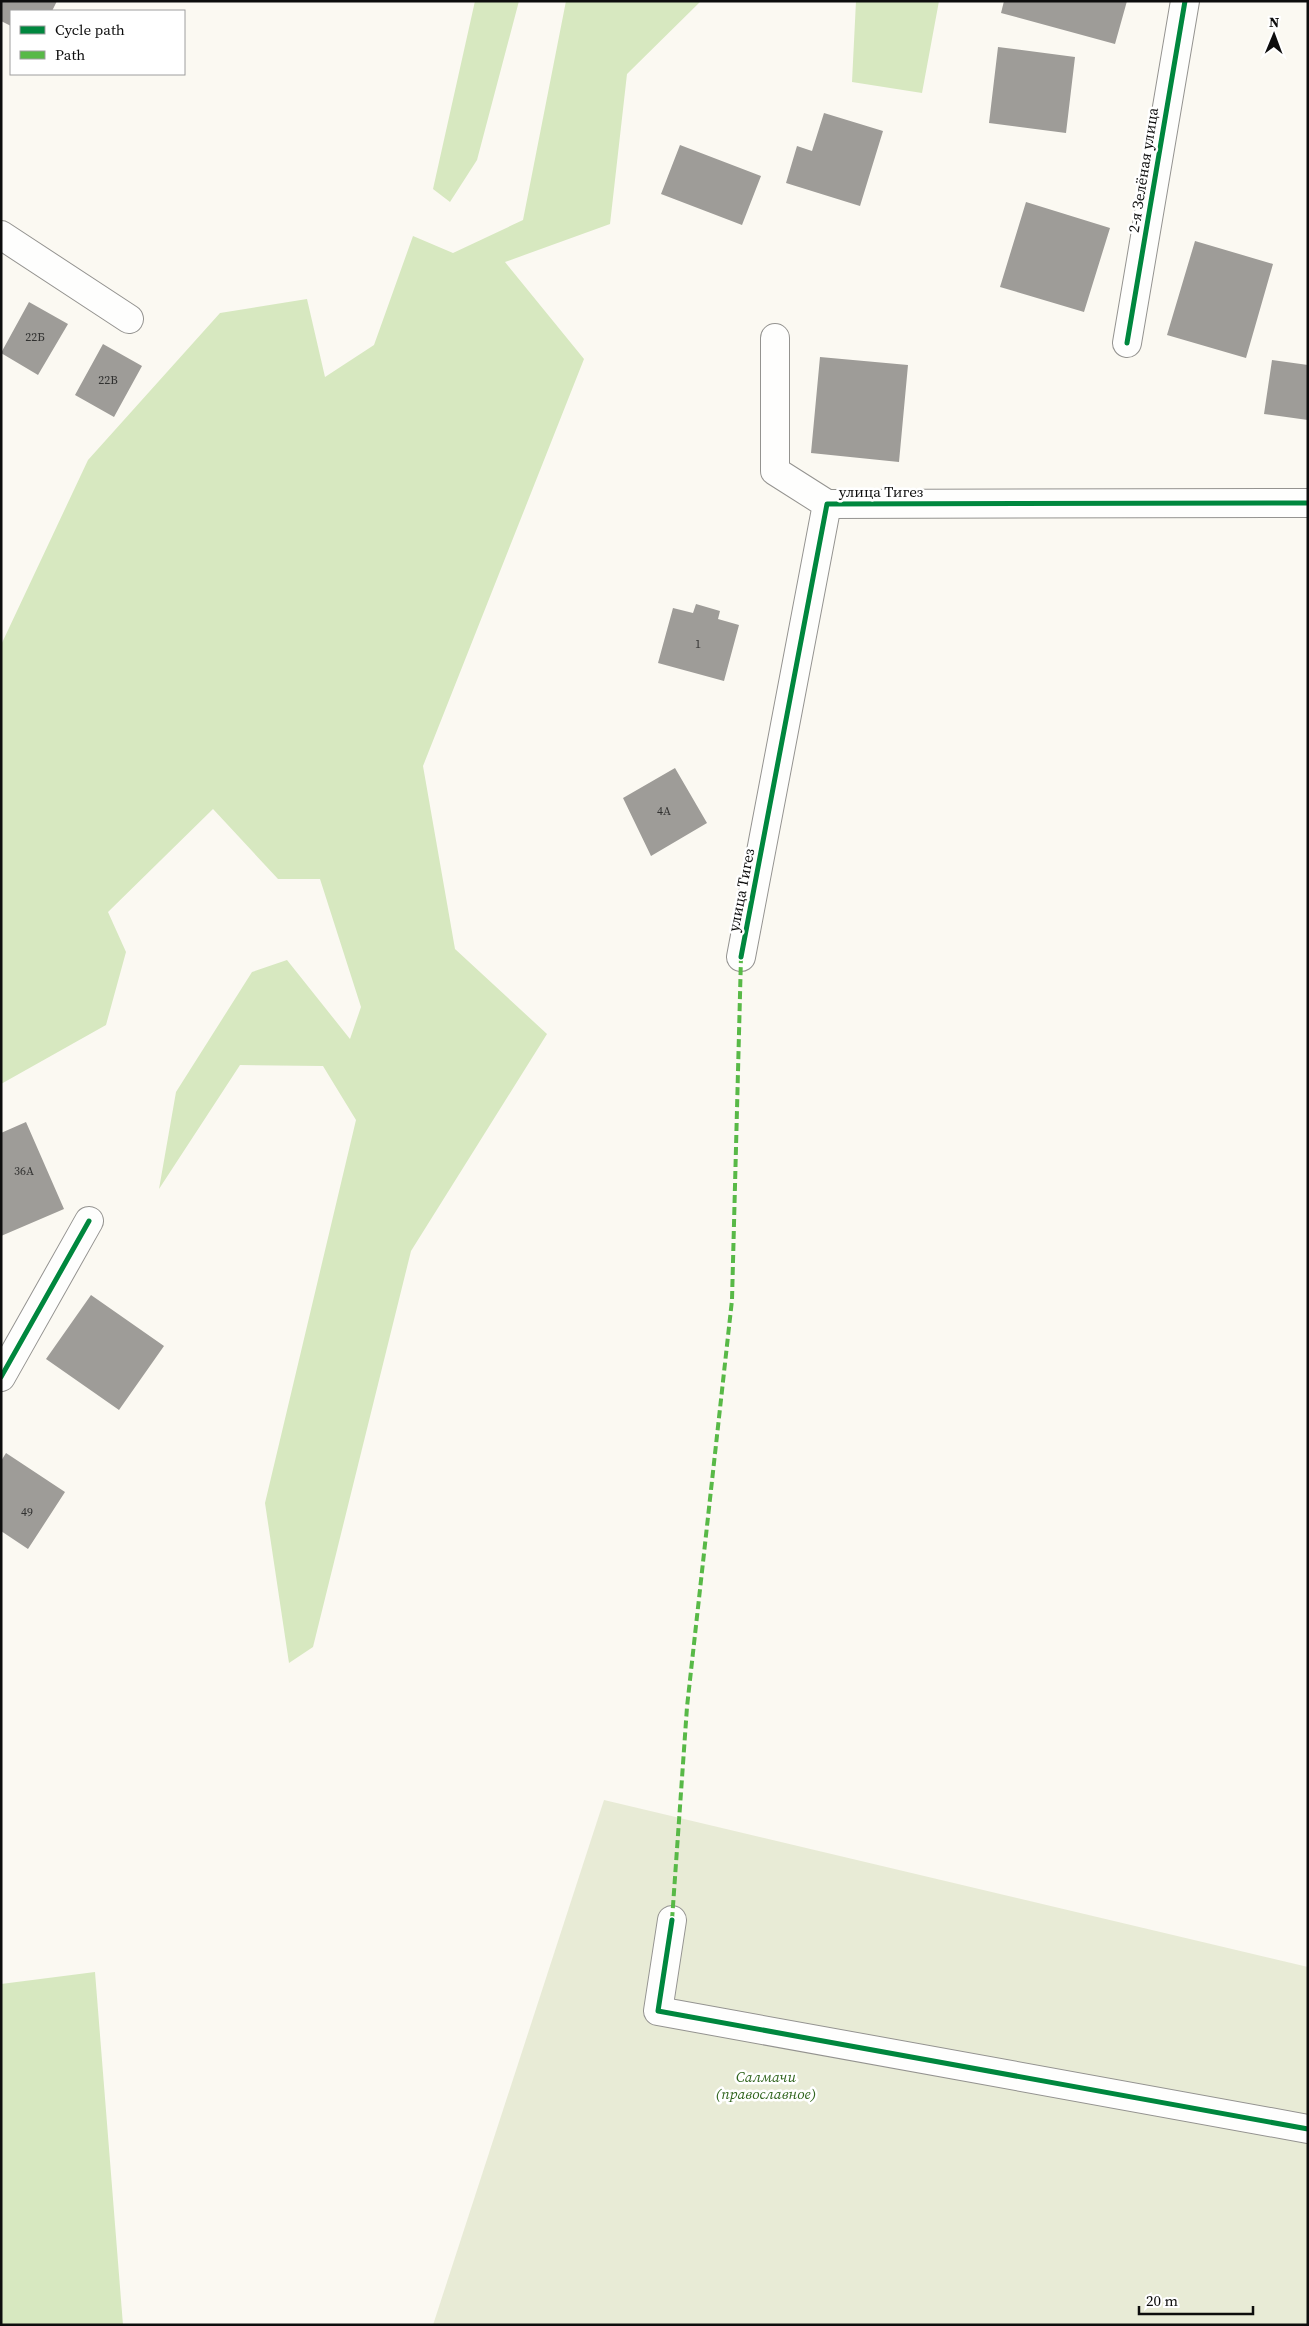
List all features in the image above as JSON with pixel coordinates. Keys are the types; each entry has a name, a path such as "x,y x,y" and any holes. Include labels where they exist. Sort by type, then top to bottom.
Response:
{"street":[{"name":"2-я Зелёная улица","path":"1127,343 1185,1"},
{"path":"1,235 129,319"},
{"path":"775,338 775,471 827,504"},
{"name":"улица Тигез","path":"741,958 827,504 1308,503"},
{"path":"1,1377 89,1221"},
{"path":"672,1920 658,2010 1308,2129"}],"green space":[{"path":"475,1 519,1 477,160 450,202 433,189"},
{"path":"566,1 701,1 627,74 610,224 505,262 584,359 423,766 455,949 547,1034 411,1251 313,1647 289,1663 265,1503 356,1120 323,1066 240,1065 159,1189 176,1092 252,972 287,960 350,1039 361,1007 320,879 278,879 213,809 108,912 126,952 106,1025 1,1084 1,645 88,460 220,313 307,299 325,377 374,345 413,236 453,253 523,220"},
{"path":"856,1 939,1 922,93 852,82"},
{"name":"Салмачи (православное)","path":"604,1800 1308,1967 1308,2325 433,2325"},
{"path":"95,1972 123,2325 1,2325 1,1984"}],"building":[{"path":"1,1 57,1 52,10 10,10 10,26 1,21"},
{"path":"1004,1 1127,1 1115,44 1001,13"},
{"path":"998,47 1075,57 1066,133 989,123"},
{"path":"824,113 883,131 860,206 786,183 797,146 812,151"},
{"path":"680,145 761,176 742,225 661,194"},
{"path":"1026,202 1110,228 1084,312 1000,287"},
{"path":"1195,241 1273,264 1246,358 1167,335"},
{"path":"29,302 68,324 38,375 1,353"},
{"path":"103,344 142,366 114,417 75,395"},
{"path":"820,357 908,365 899,462 811,453"},
{"path":"1272,360 1308,365 1308,420 1264,414"},
{"path":"696,604 720,611 718,619 739,625 724,681 658,663 673,608 693,613"},
{"path":"675,768 707,823 651,856 623,798"},
{"path":"26,1122 64,1209 1,1236 1,1133"},
{"path":"91,1295 164,1346 119,1410 46,1359"},
{"path":"6,1453 65,1492 28,1549 1,1531 1,1461"}],"marked path":[{"path":"672,1920 687,1707 732,1300 741,957"}],"cycle path":[{"path":"1127,343 1185,1"},
{"path":"741,957 827,504 1308,503"},
{"path":"1,1377 89,1221"},
{"path":"672,1920 658,2011 1308,2129"}]}
